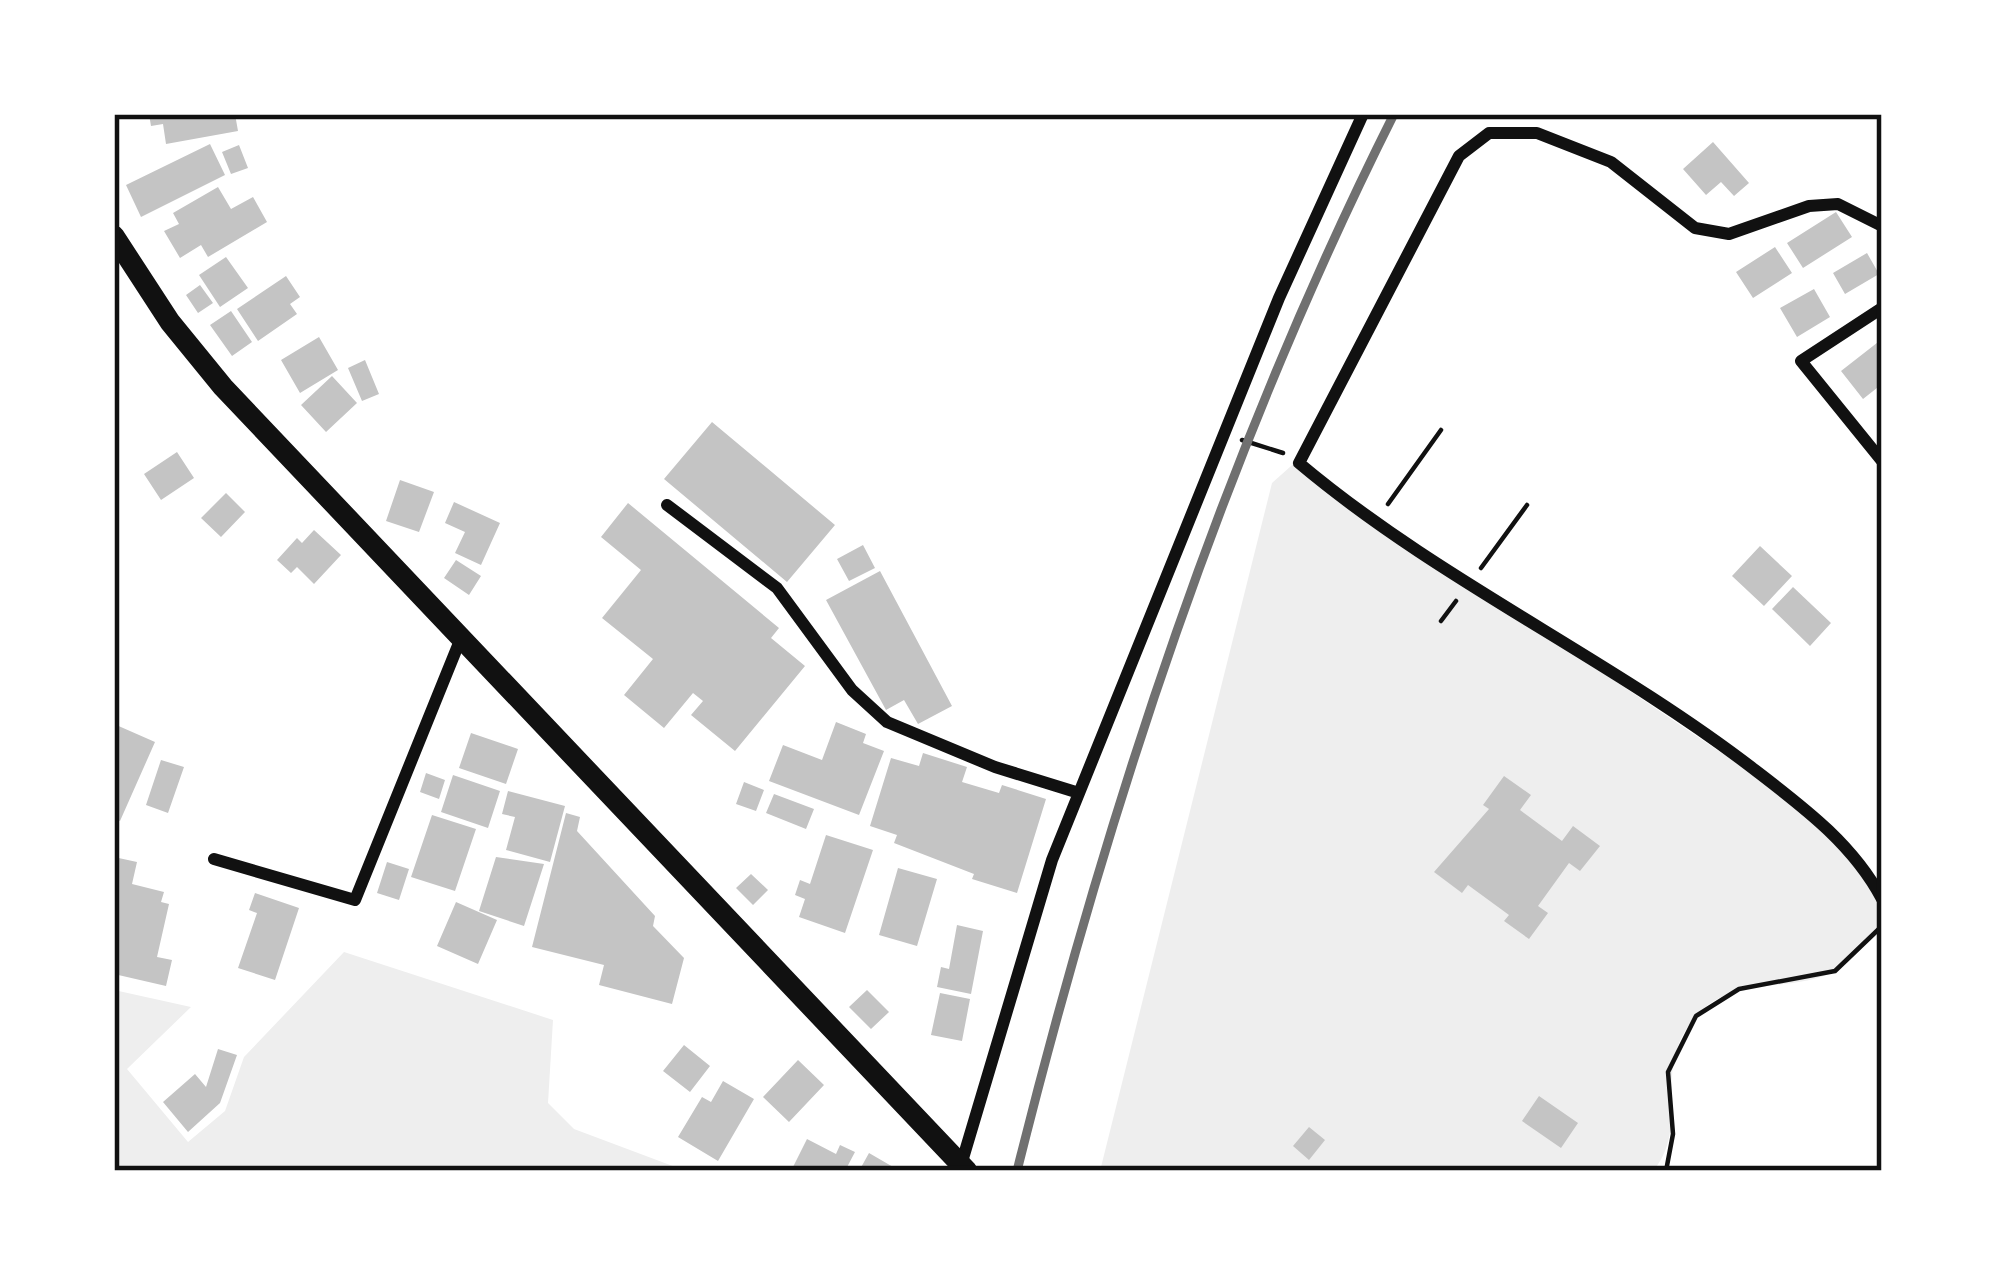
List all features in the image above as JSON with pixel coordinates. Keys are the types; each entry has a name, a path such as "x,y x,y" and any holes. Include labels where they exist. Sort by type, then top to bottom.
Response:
{"street":[{"path":"962,1169 1052,860 1222,436 1363,114"},
{"path":"1882,226 1838,204 1809,206 1729,234 1695,229 1611,162 1537,133 1489,134 1459,156 1300,458 1328,487 1684,715 1812,814 1867,869 1882,898"},
{"path":"114,236 170,322 224,387 962,1169"},
{"path":"1882,308 1801,362 1882,461"},
{"path":"667,505 777,587 852,690 887,722 1078,793"},
{"path":"214,859 355,900 461,638"}],"path":[{"path":"1377,519 1441,430"},
{"path":"1222,436 1300,458"},
{"path":"1478,572 1527,505"},
{"path":"1442,621 1466,588"},
{"path":"1666,1171 1672,1134 1668,1072 1696,1016 1739,989 1835,971 1882,926"}],"shaded area":[{"path":"1300,458 1328,487 1812,814 1882,899 1882,926 1841,967 1818,978 1727,994 1696,1016 1675,1056 1670,1135 1653,1171 1100,1171 1272,483"},
{"path":"344,952 553,1020 548,1103 574,1129 686,1171 114,1171 114,990 191,1007 127,1069 188,1142 225,1111 244,1057"}],"building":[{"path":"149,114 235,114 238,131 166,144 163,124 151,126"},
{"path":"1713,142 1749,183 1734,196 1721,182 1706,195 1683,169"},
{"path":"210,144 225,175 141,217 126,185"},
{"path":"239,145 248,168 231,174 222,152"},
{"path":"218,187 231,209 253,197 267,222 208,257 201,245 180,258 164,231 179,224 173,213"},
{"path":"1836,212 1852,237 1803,268 1787,243"},
{"path":"1775,247 1792,273 1753,298 1736,272"},
{"path":"1867,253 1879,274 1845,294 1833,273"},
{"path":"226,257 248,288 220,307 199,275"},
{"path":"286,276 300,297 290,304 297,314 258,341 237,309"},
{"path":"200,285 213,303 198,313 186,295"},
{"path":"1814,289 1830,317 1797,337 1780,308"},
{"path":"231,311 252,342 232,356 210,325"},
{"path":"319,337 338,370 300,393 281,360"},
{"path":"1882,339 1882,384 1863,399 1841,371"},
{"path":"365,360 379,394 362,401 348,368"},
{"path":"332,376 357,403 326,432 301,405"},
{"path":"712,422 835,525 787,582 664,479"},
{"path":"177,452 194,478 161,500 144,474"},
{"path":"400,480 434,492 419,532 386,521"},
{"path":"226,493 245,512 221,537 201,518"},
{"path":"454,502 500,523 481,565 455,553 465,532 445,523"},
{"path":"628,503 779,628 771,638 805,666 735,751 691,715 703,701 693,693 664,728 624,695 653,659 602,618 641,570 601,537"},
{"path":"314,530 341,555 314,584 297,567 291,573 277,560 297,538 302,543"},
{"path":"863,545 875,568 849,581 837,559"},
{"path":"1760,546 1792,576 1764,606 1732,576"},
{"path":"456,560 481,576 469,595 444,578"},
{"path":"880,571 952,706 918,724 904,700 886,710 826,600"},
{"path":"1793,587 1831,623 1810,646 1772,609"},
{"path":"836,722 866,734 863,743 884,751 859,815 769,781 783,745 822,760"},
{"path":"114,724 155,742 120,821 114,818"},
{"path":"471,733 518,749 506,784 459,768"},
{"path":"923,753 967,767 962,782 999,793 1002,785 1046,799 1017,893 972,879 974,874 894,843 897,835 870,826 891,758 919,766"},
{"path":"161,760 184,767 168,813 146,805"},
{"path":"426,773 445,780 439,799 420,792"},
{"path":"453,775 500,791 488,828 441,812"},
{"path":"1504,776 1531,795 1520,810 1562,841 1573,826 1600,846 1580,871 1569,863 1538,906 1548,913 1529,939 1504,921 1509,915 1468,885 1462,893 1434,872 1489,809 1483,805"},
{"path":"744,782 764,790 756,811 736,804"},
{"path":"508,791 565,806 550,862 506,850 515,817 502,814"},
{"path":"774,794 814,809 806,829 766,813"},
{"path":"566,813 580,817 577,831 655,916 653,926 684,958 672,1004 599,985 604,965 532,947"},
{"path":"432,815 476,829 455,891 411,877"},
{"path":"826,835 873,850 845,933 799,917 805,899 795,895 800,880 810,884"},
{"path":"114,857 137,862 132,884 164,892 161,902 169,904 157,957 172,960 166,986 114,974"},
{"path":"496,857 544,864 524,926 479,911"},
{"path":"387,862 409,869 399,900 377,893"},
{"path":"898,868 937,879 917,946 879,935"},
{"path":"751,874 768,890 753,905 736,888"},
{"path":"255,893 299,908 275,980 238,968 257,913 249,910"},
{"path":"456,902 497,920 478,964 437,946"},
{"path":"957,925 983,931 971,994 937,987 941,967 949,969"},
{"path":"867,990 889,1012 871,1029 849,1007"},
{"path":"940,993 970,999 962,1041 931,1035"},
{"path":"684,1045 710,1066 690,1092 663,1071"},
{"path":"218,1049 237,1055 220,1103 188,1132 163,1102 195,1074 206,1087"},
{"path":"798,1060 824,1085 789,1122 763,1097"},
{"path":"723,1081 754,1099 718,1161 678,1137 702,1097 711,1102"},
{"path":"1539,1096 1578,1123 1561,1148 1522,1121"},
{"path":"1309,1127 1325,1140 1309,1160 1293,1146"},
{"path":"807,1139 836,1154 840,1145 855,1152 845,1171 791,1171"},
{"path":"869,1153 900,1171 859,1171"}],"railway":[{"path":"1017,1171 1091,899 1177,632 1277,369 1394,114"}]}
